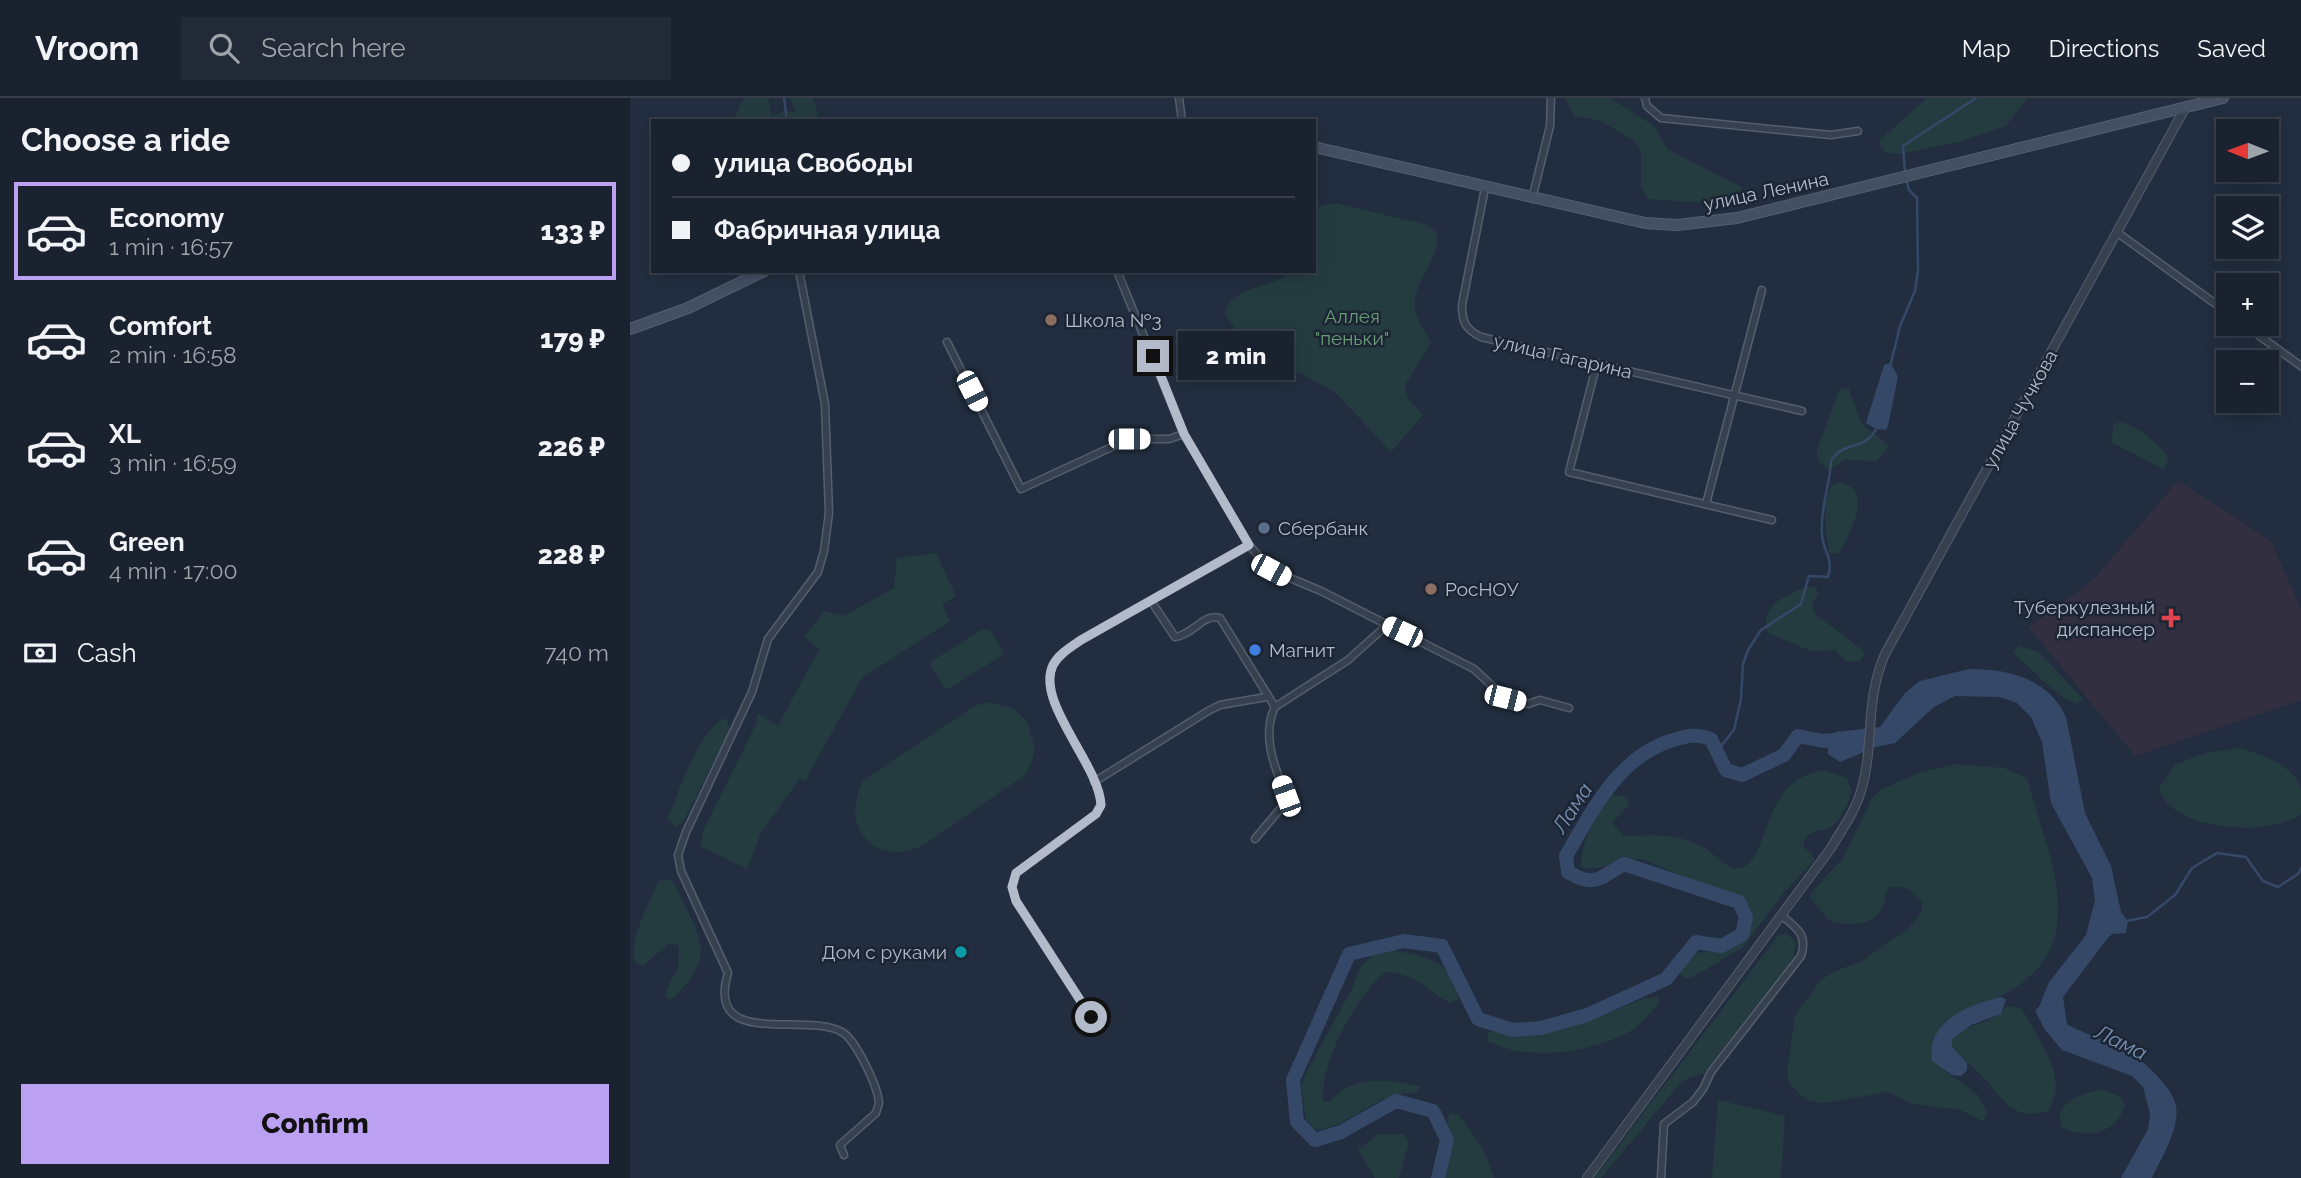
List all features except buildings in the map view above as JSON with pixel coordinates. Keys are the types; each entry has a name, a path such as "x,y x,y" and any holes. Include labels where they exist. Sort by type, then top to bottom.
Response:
{"main road":[{"name":"улица Ленина","path":"1316,147 1646,223 1707,223 2184,110 2223,98"},
{"path":"630,329 688,308 760,273"}],"street":[{"path":"1179,98 1182,119"},
{"path":"1532,199 1550,126 1551,98"},
{"path":"1645,98 1647,106 1661,118 1832,135 1858,131"},
{"name":"улица Чучкова","path":"1587,1178 1782,915 1850,817 1865,772 1869,713 1878,670 1892,640 2184,110"},
{"name":"улица Гагарина","path":"1485,188 1462,305 1466,327 1481,337 1802,411"},
{"path":"2118,233 2216,304"},
{"path":"799,273 825,404 829,513 824,551 818,572 768,639 752,692 686,832 679,863 728,973 722,991 726,1006 733,1014 752,1024 830,1027 850,1037 858,1051 879,1103 876,1113 840,1145 845,1155"},
{"path":"1118,273 1184,434 1249,545 1271,570 1474,669 1505,698 1528,704 1540,700 1569,708"},
{"path":"1706,504 1732,395 1762,290"},
{"path":"2260,336 2301,366"},
{"path":"947,342 1021,489 1129,439 1169,439 1184,434"},
{"path":"1597,363 1569,472 1772,520"},
{"path":"1091,1017 1016,901 1012,887 1016,873 1096,814 1101,805 1101,797 1053,698 1048,680 1053,664 1062,653 1081,640 1249,545"},
{"path":"1151,601 1175,637 1187,634 1208,618 1220,618 1266,697 1275,707"},
{"path":"1255,839 1285,803 1286,796 1270,754 1271,714 1275,707 1348,660 1387,625"},
{"path":"1094,782 1220,705 1266,697"},
{"path":"1661,1178 1664,1124 1703,1089 1711,1072 1801,956 1804,945 1802,934 1782,915"}],"shaded area":[{"name":"Туберкулезный диспансер","path":"2178,481 2271,541 2301,609 2301,700 2135,756 2029,627 2092,581"}],"green space":[{"path":"744,98 768,98 772,116 784,111 796,112 790,98 813,98 819,119 733,119"},
{"path":"1565,98 1610,98 1654,126 1667,149 1742,187 1743,194 1738,200 1725,204 1648,199 1641,187 1641,150 1633,140 1601,121 1574,116"},
{"path":"1927,98 2027,98 2006,126 1958,142 1900,154 1885,152 1880,147 1880,140"},
{"name":"Аллея \"пеньки\"","path":"1335,203 1428,225 1438,235 1434,254 1415,298 1417,316 1431,343 1405,385 1407,397 1423,415 1391,452 1335,392 1300,373 1271,370 1260,365 1225,314 1227,306 1239,294 1283,278 1285,273 1316,273 1316,207"},
{"path":"1849,389 1861,423 1888,445 1876,461 1845,460 1829,470 1818,461 1817,450 1839,390"},
{"path":"2120,422 2148,436 2160,447 2169,459 2163,469 2112,443 2113,425"},
{"path":"1840,482 1850,486 1856,493 1858,503 1849,535 1838,554 1829,553 1825,510 1831,486"},
{"path":"936,553 956,596 942,604 950,621 862,678 805,781 800,778 761,833 747,869 700,846 704,829 756,724 757,713 778,726 819,649 804,637 824,611 844,616 894,588 897,558"},
{"path":"1816,587 1818,594 1812,604 1813,612 1862,650 1865,654 1860,661 1846,662 1835,650 1811,651 1768,633 1766,624 1771,608 1784,597"},
{"path":"982,629 991,631 1004,654 950,688 945,688 931,667 931,662"},
{"path":"2019,646 2039,652 2083,699 2076,704 2051,687 2013,653"},
{"path":"989,702 1014,709 1027,721 1035,749 1025,775 922,846 905,851 889,851 876,847 865,839 855,814 863,781 974,706"},
{"path":"726,718 730,730 683,822 676,827 667,819 691,762 707,734"},
{"path":"2240,748 2276,762 2293,775 2301,791 2301,814 2267,826 2222,826 2201,822 2182,814 2167,803 2159,788 2176,764 2206,753"},
{"path":"1956,764 2004,768 2027,778 2057,888 2058,915 2053,941 2041,964 2010,991 1943,1023 1945,1071 1977,1094 1987,1113 1983,1121 1961,1110 1912,1104 1888,1092 1823,1103 1809,1101 1789,1082 1787,1072 1795,1015 1820,981 1833,972 1862,961 1909,928 1921,913 1922,901 1903,887 1888,888 1877,916 1857,924 1849,924 1828,920 1810,897 1811,893 1842,859 1872,798 1882,789 1921,772"},
{"path":"1824,770 1847,778 1852,792 1836,823 1810,834 1804,840 1803,846 1814,857 1814,861 1785,891 1743,947 1693,977 1685,978 1680,974 1686,959 1691,955 1729,947 1745,933 1748,914 1743,901 1642,859 1592,868 1581,866 1587,837 1612,795 1628,797 1629,805 1612,823 1624,836 1683,839 1703,847 1725,864 1739,868 1750,863 1757,852 1776,804 1787,789 1802,777"},
{"path":"662,879 671,880 676,886 701,946 696,970 672,999 667,999 665,993 678,967 679,945 668,944 643,966 635,962 634,952 641,922 657,883"},
{"path":"1786,932 1796,943 1793,959 1704,1073 1682,1081 1601,1178 1594,1178 1777,937"},
{"path":"1391,950 1425,958 1445,968 1457,986 1458,999 1450,1003 1413,979 1385,972 1363,997 1342,1031 1327,1068 1323,1101 1330,1102 1349,1087 1372,1081 1421,1087 1415,1093 1389,1097 1343,1122 1318,1130 1306,1121 1301,1086 1306,1073 1353,987 1360,967 1377,951"},
{"path":"1658,997 1659,1003 1636,1027 1594,1046 1539,1053 1504,1048 1488,1041 1488,1033 1495,1031 1535,1035 1595,1019 1642,999"},
{"path":"2006,1006 2020,1008 2045,1049 2056,1087 2048,1111 2024,1113 2015,1110 1952,1047 1952,1039 1958,1033 1995,1017"},
{"path":"2104,1090 2121,1097 2125,1105 2115,1122 2100,1132 2082,1133 2062,1128 2061,1111 2066,1105 2080,1096"},
{"path":"1718,1100 1785,1116 1781,1178 1712,1178"},
{"path":"1450,1113 1458,1114 1484,1150 1494,1178 1444,1178 1452,1149 1447,1119"},
{"path":"1379,1134 1403,1134 1409,1142 1399,1178 1375,1178 1358,1149"}],"water":[{"path":"1891,363 1898,377 1888,426 1886,430 1876,429 1866,423 1884,365"},
{"path":"1969,669 1998,671 2025,678 2049,693 2066,717 2085,813 2111,866 2121,912 2128,921 2126,933 2112,934 2107,939 2063,997 2067,1024 2134,1055 2161,1079 2173,1097 2176,1106 2175,1124 2152,1178 2121,1178 2148,1129 2150,1114 2143,1087 2132,1076 2062,1050 2045,1030 2035,1010 2039,1007 2049,982 2086,935 2095,900 2092,878 2051,803 2042,742 2031,717 2017,703 2000,697 1955,696 1934,707 1895,743 1876,747 1840,762 1828,754 1828,741 1836,732 1880,727 1905,693 1920,681"},
{"path":"2001,997 2006,1000 2001,1014 1971,1025 1952,1039 1952,1047 1967,1063 1967,1070 1961,1076 1952,1075 1932,1061 1935,1036 1942,1026 1963,1010"}],"waterway":[{"path":"784,98 787,119"},
{"path":"1905,173 1903,146 1976,98"},
{"path":"1891,363 1900,326 1915,291 1918,270 1917,198 1909,190 1906,179"},
{"path":"1717,751 1734,730 1741,699 1743,664 1748,650 1761,630 1801,604 1809,576 1828,577 1830,565 1822,524 1831,461 1841,451 1872,436 1876,429"},
{"name":"Лама","path":"1438,1178 1447,1140 1433,1111 1396,1101 1341,1132 1315,1140 1297,1122 1293,1080 1349,954 1404,941 1442,946 1478,1019 1513,1030 1541,1028 1587,1015 1666,979 1696,942 1721,946 1742,935 1746,917 1739,902 1624,864 1603,877 1591,880 1568,872 1566,856 1597,804 1621,773 1652,749 1690,736 1711,739 1726,770 1742,775 1784,755 1798,736 1823,741 1846,739"},
{"path":"2126,921 2147,917 2175,895 2192,868 2217,853 2246,857 2263,881 2278,887 2298,874 2301,868"}],"place":[{"name":"Школа №3","path":"1051,320"},
{"name":"Сбербанк","path":"1264,528"},
{"name":"РосНОУ","path":"1431,589"},
{"name":"Туберкулезный диспансер","path":"2171,618"},
{"name":"Магнит","path":"1255,650"},
{"name":"Дом с руками","path":"961,952"}],"route":[{"path":"1091,1017 1016,901 1012,887 1016,873 1096,814 1101,805 1101,797 1088,768 1053,698 1048,680 1053,664 1062,653 1081,640 1249,545 1184,434 1153,356"}]}
